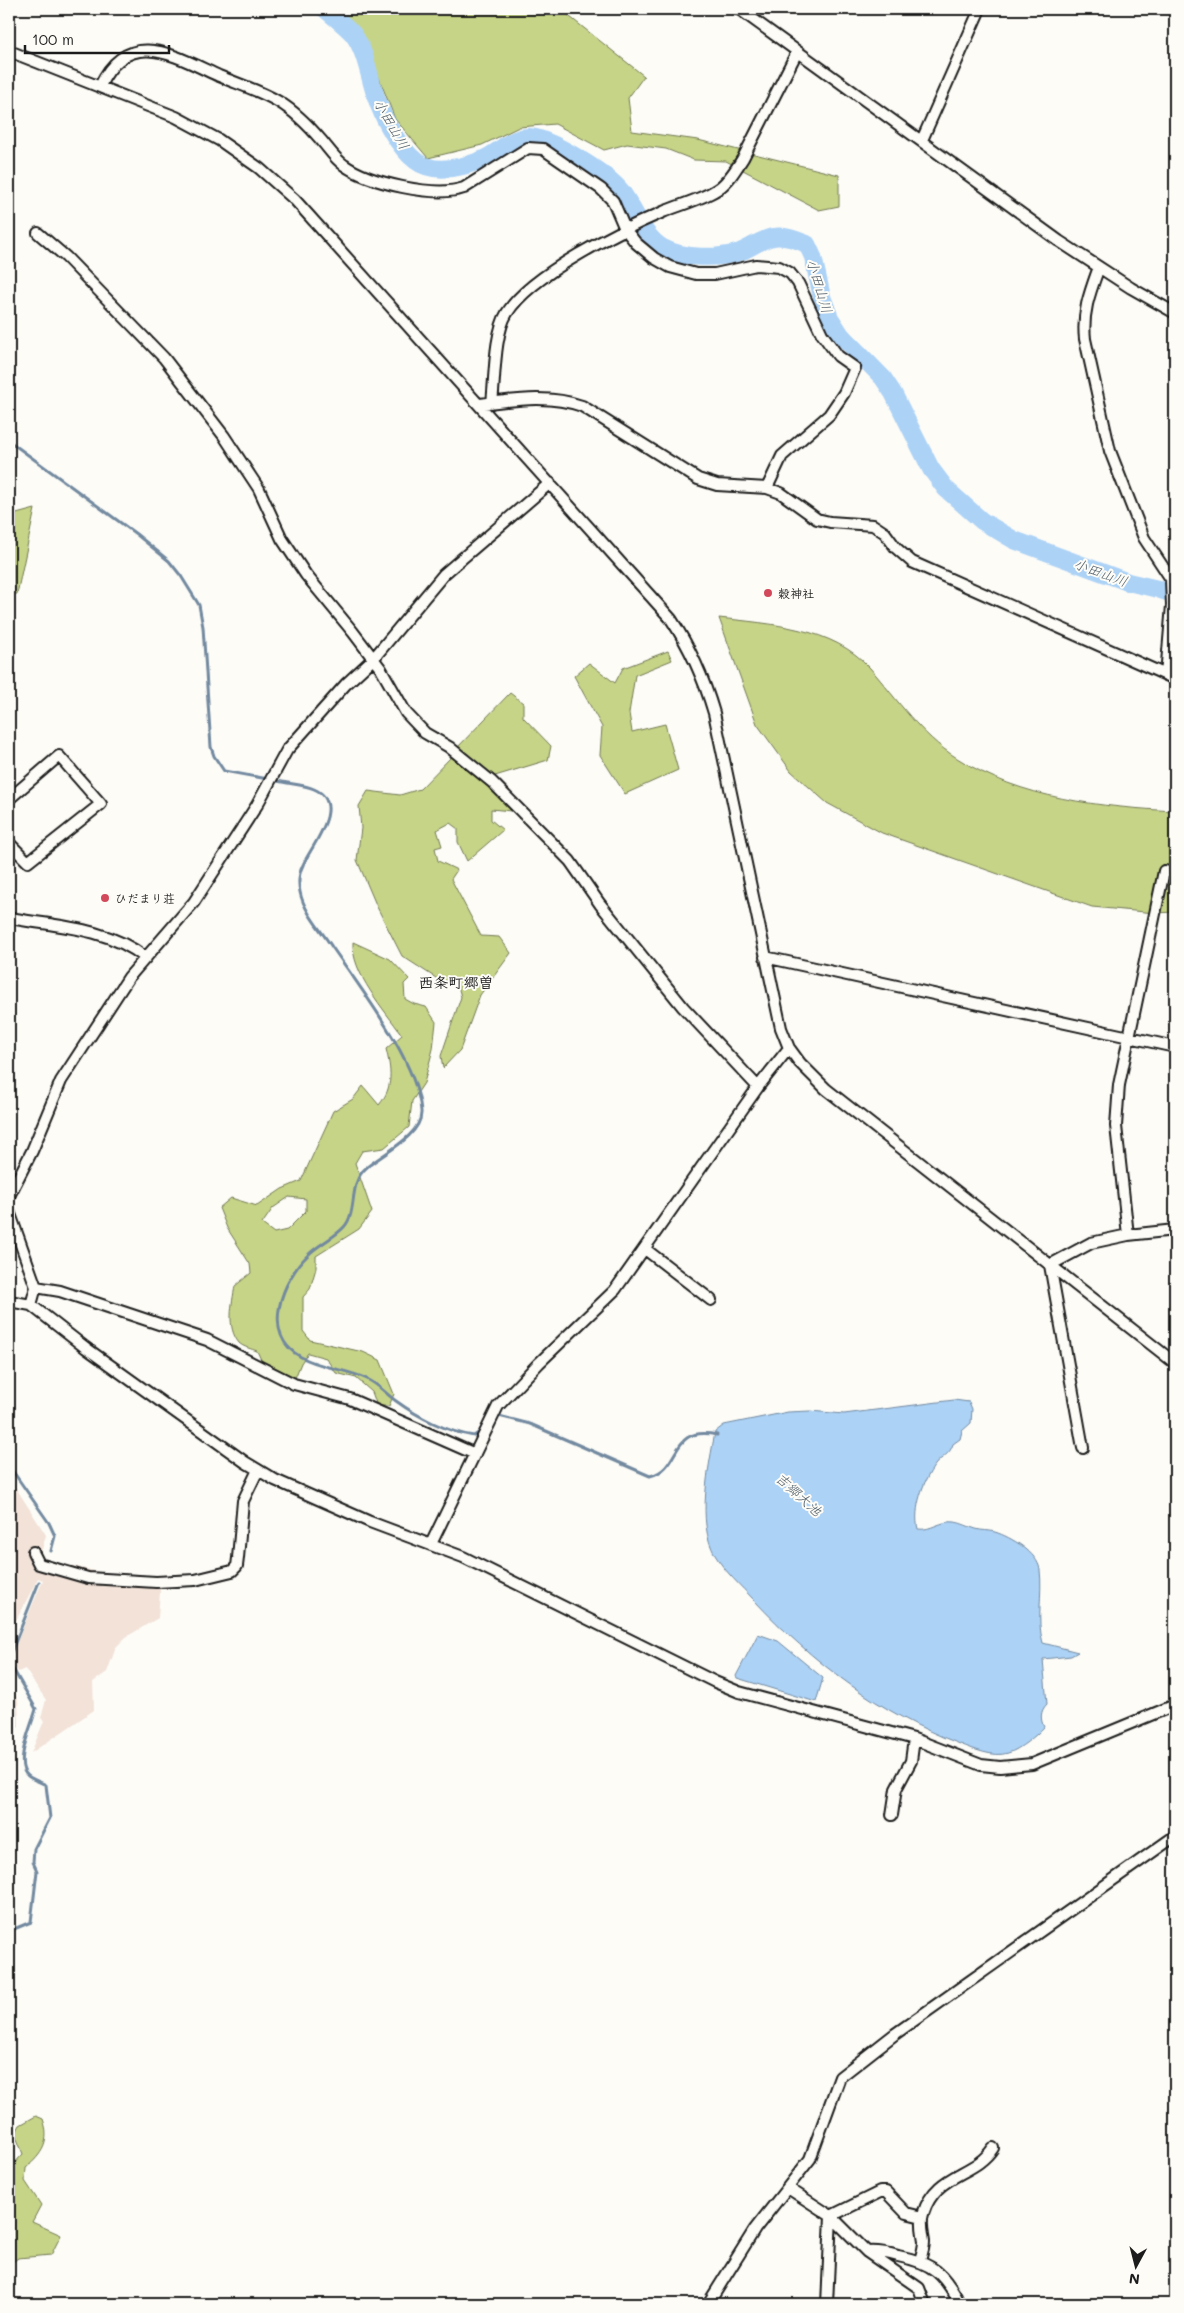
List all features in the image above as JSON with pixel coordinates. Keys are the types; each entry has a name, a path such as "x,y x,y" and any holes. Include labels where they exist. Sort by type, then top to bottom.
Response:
{"street":[{"path":"739,9 1099,267 1159,305 1175,312"},
{"path":"922,140 980,9"},
{"path":"100,86 116,61 127,54 145,50 168,52 278,101 321,139 342,164 358,174 417,189 453,192 464,188 528,148 543,149 601,189 612,201 625,229 636,243 654,258 670,267 696,274 715,274 756,265 779,267 790,273 798,283 822,334 838,356 855,368 844,393 829,415 782,456 767,488"},
{"path":"9,51 176,117 219,140 259,168 301,207 480,404 671,619 685,640 704,679 714,713 781,1028 789,1048 800,1063 826,1090 1175,1363"},
{"path":"492,403 501,328 508,312 529,290 561,266 625,229 719,189 733,174 743,158 797,52"},
{"path":"38,233 66,257 164,358 224,436 259,489 282,539 306,575 373,659 406,713 425,733 449,747 492,782 570,861 600,904 683,1007 758,1087"},
{"path":"480,404 545,398 571,402 582,406 698,479 717,485 767,488 781,493 817,519 851,525 874,524 912,562 1171,677 1171,579 1162,562 1144,538 1110,451 1085,339 1086,302 1099,267"},
{"path":"9,1196 32,1151 61,1081 129,977 194,902 265,790 287,750 373,659 444,574 550,483"},
{"path":"9,798 58,756 101,804 28,862 9,842"},
{"path":"1128,1235 1116,1126 1119,1085 1164,871 1175,873"},
{"path":"9,918 79,928 132,947 146,958"},
{"path":"765,957 1175,1047"},
{"path":"431,1544 498,1406 539,1363 615,1290 758,1087 789,1048"},
{"path":"9,1211 36,1287 31,1305"},
{"path":"1050,1265 1091,1243 1128,1235 1175,1230"},
{"path":"645,1249 711,1300"},
{"path":"1050,1265 1083,1448"},
{"path":"36,1287 60,1292 207,1340 294,1384 350,1399 474,1454"},
{"path":"9,1301 31,1305 94,1353 258,1470 331,1506 431,1544 504,1576 723,1686 914,1738 981,1765 1015,1767 1032,1764 1175,1705"},
{"path":"33,1552 39,1564 51,1568 88,1578 123,1582 195,1580 232,1571 236,1566 238,1558 243,1501 258,1470"},
{"path":"892,1815 896,1789 911,1761 914,1738"},
{"path":"708,2304 755,2229 810,2159 840,2076 895,2034 1175,1836"},
{"path":"920,2260 924,2244 922,2217 928,2202 937,2188 988,2155 993,2148"},
{"path":"788,2188 831,2216 867,2252 919,2288 926,2304"},
{"path":"831,2216 880,2192 886,2192 906,2213 922,2217"},
{"path":"827,2304 831,2216"},
{"path":"867,2252 877,2251 920,2260 941,2276 960,2304"}],"shaded area":[{"path":"9,1477 46,1535 41,1553 42,1559 108,1574 158,1576 160,1591 158,1618 126,1637 116,1647 107,1672 93,1682 94,1710 31,1753 44,1721 41,1718 46,1700 25,1669 18,1672 10,1659 43,1580 38,1578 9,1634"},
{"path":"9,1685 18,1700 19,1727 14,1730 9,1728"}],"green space":[{"path":"334,9 560,9 644,76 628,98 632,131 698,140 839,175 839,206 819,210 726,161 694,160 666,149 627,144 604,150 555,124 519,127 482,145 428,158 395,119 366,44"},
{"path":"35,509 17,594 9,594 9,516"},
{"path":"719,618 800,630 838,644 855,654 870,668 932,739 957,758 982,772 1035,792 1062,798 1119,807 1175,811 1175,912 1155,913 1092,907 882,833 827,803 791,771 757,724"},
{"path":"668,651 672,660 635,675 629,713 632,732 665,724 678,770 625,794 600,755 602,727 574,676 589,663 615,683 623,668"},
{"path":"510,693 523,703 523,717 551,746 548,760 495,776 457,748"},
{"path":"452,756 491,787 511,811 491,809 491,820 503,830 467,861 458,842 458,829 450,823 437,830 442,846 435,848 438,861 457,870 451,879 481,936 499,937 511,953 480,995 460,1050 443,1068 441,1056 461,997 457,982 439,980 402,956 377,907 357,860 361,828 359,806 368,791 400,795 420,789"},
{"path":"353,942 390,959 409,979 404,984 405,999 426,1007 436,1022 433,1049 424,1083 412,1101 409,1127 384,1148 362,1151 355,1163 372,1212 359,1229 316,1256 316,1268 310,1289 303,1297 303,1331 310,1340 363,1352 380,1360 394,1394 389,1406 377,1406 372,1392 356,1378 336,1373 326,1358 308,1353 301,1363 295,1378 263,1364 257,1351 239,1343 232,1330 231,1323 233,1300 235,1286 251,1273 250,1264 227,1228 219,1208 231,1198 257,1206 282,1189 301,1181 333,1111 353,1099 363,1086 379,1105 384,1098 390,1078 386,1049 402,1035 370,990 357,966","holes":["289,1197 306,1199 306,1211 287,1230 274,1233 262,1224 273,1208"]},
{"path":"36,2116 43,2119 46,2134 44,2147 37,2158 26,2168 25,2181 41,2205 32,2222 61,2235 51,2255 18,2258 9,2265 9,2169 23,2154 15,2134 20,2125"}],"water":[{"name":"吉郷大池","path":"954,1400 969,1402 972,1409 971,1423 962,1431 960,1439 953,1444 948,1453 935,1465 923,1487 918,1504 918,1529 955,1522 978,1530 995,1532 1023,1546 1034,1558 1040,1570 1040,1625 1043,1643 1078,1652 1071,1656 1043,1659 1047,1704 1041,1715 1044,1727 1022,1746 1002,1754 990,1754 960,1744 903,1718 875,1702 824,1665 776,1623 728,1573 715,1555 709,1542 706,1527 707,1477 715,1432 724,1425 788,1412 810,1411 844,1414"},
{"path":"758,1634 778,1641 823,1678 816,1702 737,1678 736,1676"}],"waterway":[{"name":"小田山川","path":"325,9 353,34 361,48 376,97 387,123 403,148 423,165 440,169 468,165 484,159 516,140 528,137 550,143 604,175 621,191 650,237 671,252 701,257 721,256 740,252 766,239 778,237 791,238 807,244 813,257 822,297 830,318 841,335 883,378 893,393 931,469 946,489 982,521 1014,540 1128,582 1175,595"},
{"path":"9,441 136,534 169,561 181,576 199,605 203,627 211,747 214,756 224,771 268,779"},
{"path":"274,780 314,789 324,796 328,805 328,815 324,826 303,865 299,878 302,899 313,921 372,1004 399,1048 417,1091 421,1111 420,1120 409,1136 360,1174 355,1189 351,1214 344,1227 308,1255 290,1278 279,1307 278,1322 281,1335 288,1347 301,1357 317,1364 367,1379 375,1383 405,1407 433,1423 474,1436 481,1431"},
{"path":"495,1415 530,1424 650,1476 660,1472 668,1465 683,1441 690,1436 701,1434 717,1435"},
{"path":"9,1450 12,1470 49,1523 55,1536 51,1551"},
{"path":"9,1658 39,1582"},
{"path":"9,1662 36,1709 25,1744 22,1763 28,1776 46,1785 50,1818 34,1849 33,1862 37,1871 31,1922 9,1931"}],"place":[{"name":"穀神社","path":"768,593"},
{"name":"ひだまり荘","path":"105,898"}],"district":[{"name":"西条町郷曽","path":"456,982"}]}
